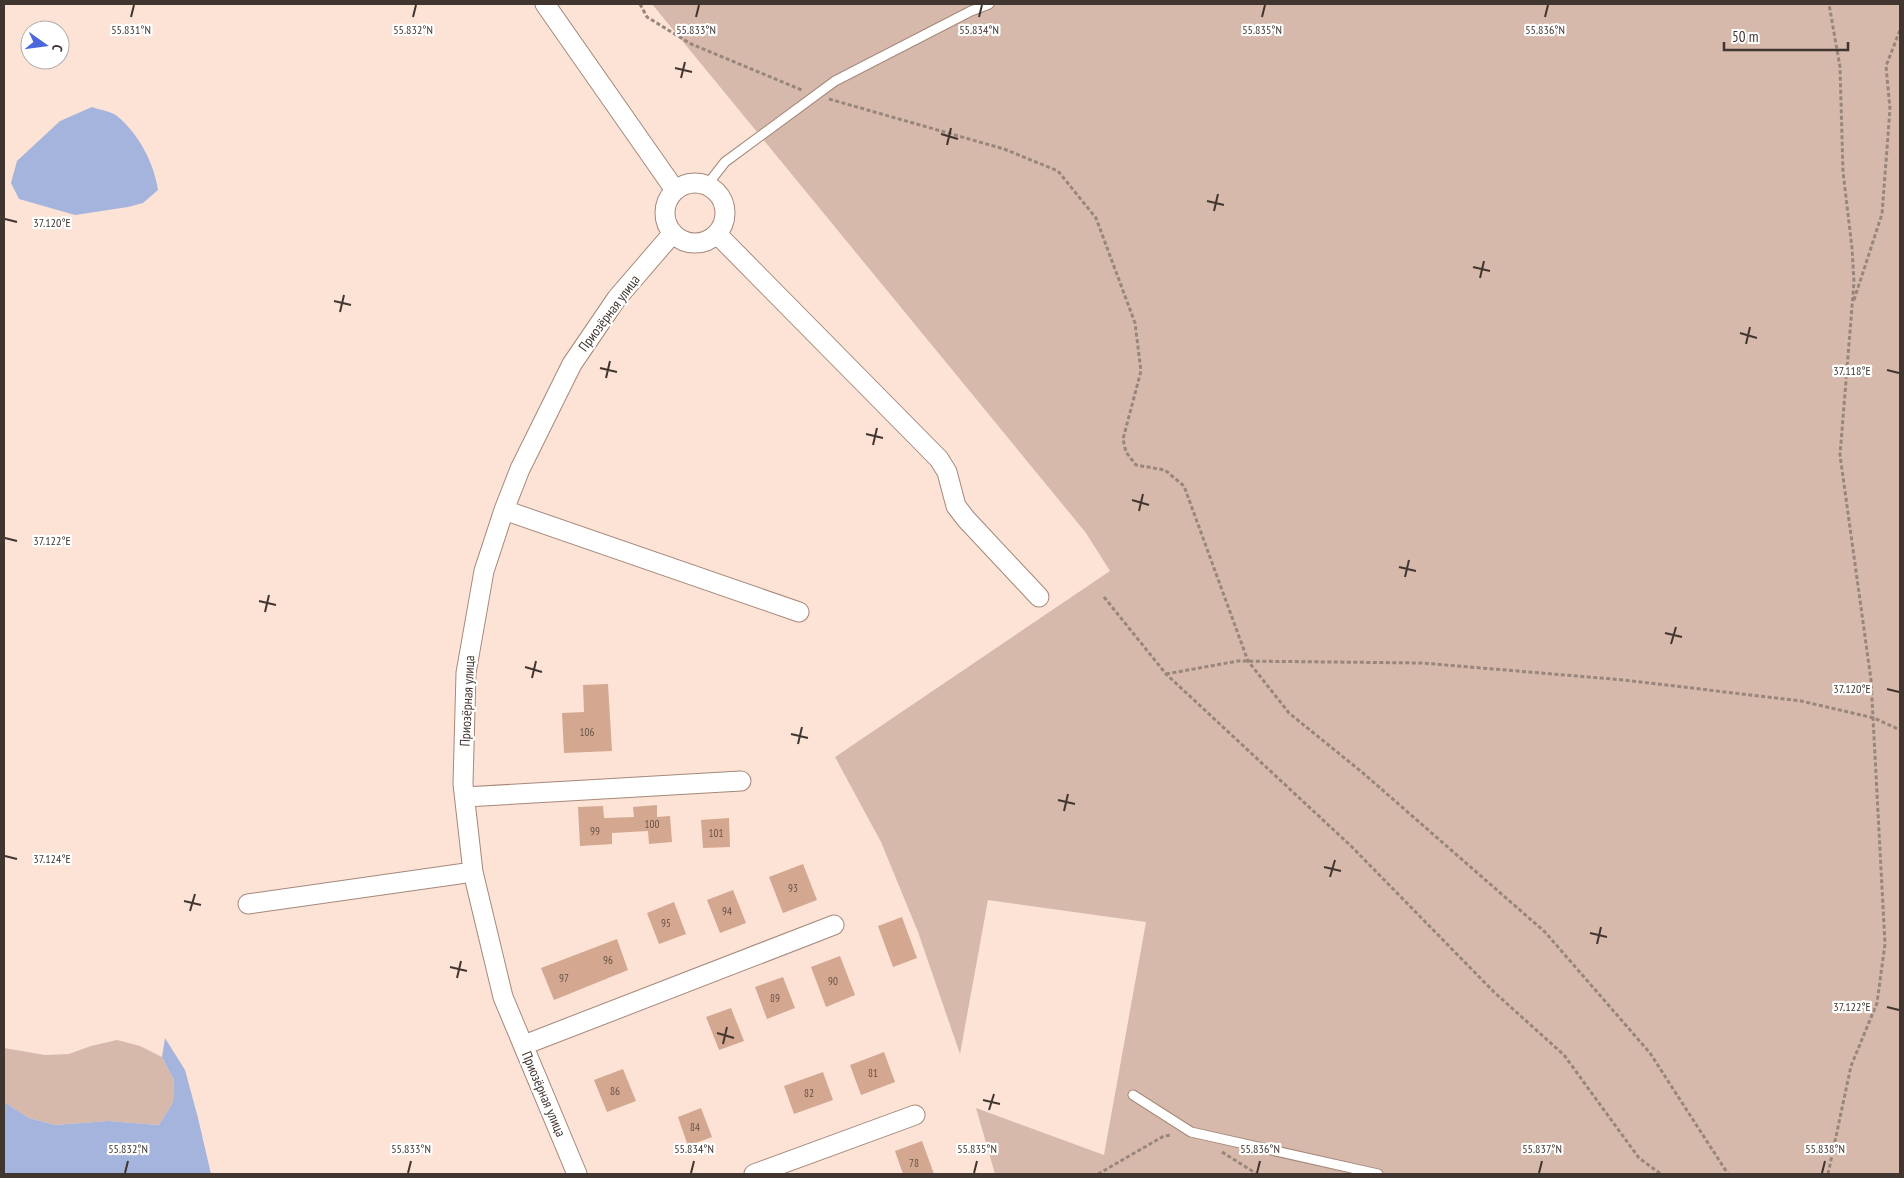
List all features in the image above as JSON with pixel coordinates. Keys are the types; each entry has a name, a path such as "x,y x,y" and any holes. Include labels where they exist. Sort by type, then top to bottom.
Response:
{"street":[{"path":"545,4 676,190"},
{"path":"690,183 707,185 720,196 726,211 722,228 711,240 695,244 679,239 668,227 665,211 670,196 676,190 690,183"},
{"name":"Приозёрная улица","path":"577,1174 503,997 473,872 463,784 466,673 484,571 520,469 572,364 618,298 673,233"},
{"path":"717,234 938,459 947,472 956,506 1039,597"},
{"path":"504,510 799,612"},
{"path":"464,797 741,782"},
{"path":"248,904 473,872"},
{"path":"524,1046 834,925"},
{"path":"754,1174 915,1115"}],"lane":[{"path":"707,185 725,162 835,81 971,11 989,4"},
{"path":"1133,1095 1191,1132 1378,1174"}],"path":[{"path":"640,4 647,17 691,44 816,95 1004,149 1058,172 1096,218 1134,323 1141,371 1124,439 1126,452 1136,465 1165,470 1184,486 1248,661 1290,713 1363,773 1545,932 1650,1053 1728,1174"},
{"path":"1828,4 1840,66 1843,172 1854,282 1840,456 1870,670 1885,944 1877,1003 1851,1066 1828,1174"},
{"path":"1852,306 1882,214 1890,109 1886,66 1900,30"},
{"path":"1104,597 1166,674 1351,846 1494,992 1564,1055 1640,1158 1661,1174"},
{"path":"1166,674 1238,660 1422,663 1624,680 1801,701 1874,718 1900,730"},
{"path":"1098,1174 1164,1136 1191,1132"}],"shaded area":[{"path":"652,4 1900,4 1900,1174 995,1174 976,1108 1104,1155 1146,922 988,900 960,1054 918,932 881,842 835,757 1110,571 1086,533"},
{"path":"117,1040 140,1046 162,1057 174,1080 173,1102 159,1125 108,1121 55,1125 29,1118 4,1102 4,1048 45,1055 69,1054 91,1046"}],"water":[{"path":"92,107 114,114 132,131 149,159 158,190 143,203 75,215 19,199 11,183 17,161 60,121"},
{"path":"165,1038 185,1070 211,1174 4,1174 4,1102 29,1118 55,1125 108,1121 159,1125 173,1102 174,1080 162,1057"}],"building":[{"path":"608,684 612,751 564,753 562,713 584,712 583,685"},
{"path":"657,805 657,817 670,816 672,842 649,844 648,831 612,833 612,844 580,846 578,807 603,806 604,818 634,817 633,807"},
{"path":"729,818 730,847 703,848 701,820"},
{"path":"803,864 817,900 783,913 769,877"},
{"path":"733,890 746,923 720,933 707,900"},
{"path":"674,902 686,934 659,944 647,913"},
{"path":"902,917 917,958 893,967 878,926"},
{"path":"617,939 628,970 554,1000 541,968"},
{"path":"840,956 855,995 826,1007 811,967"},
{"path":"783,977 795,1008 767,1019 755,987"},
{"path":"731,1008 744,1041 719,1050 706,1017"},
{"path":"884,1052 895,1082 861,1095 850,1065"},
{"path":"623,1069 636,1101 607,1112 594,1080"},
{"path":"823,1072 833,1100 794,1114 784,1086"},
{"path":"701,1108 712,1137 688,1146 678,1117"},
{"path":"922,1141 934,1174 903,1174 895,1151"}]}
